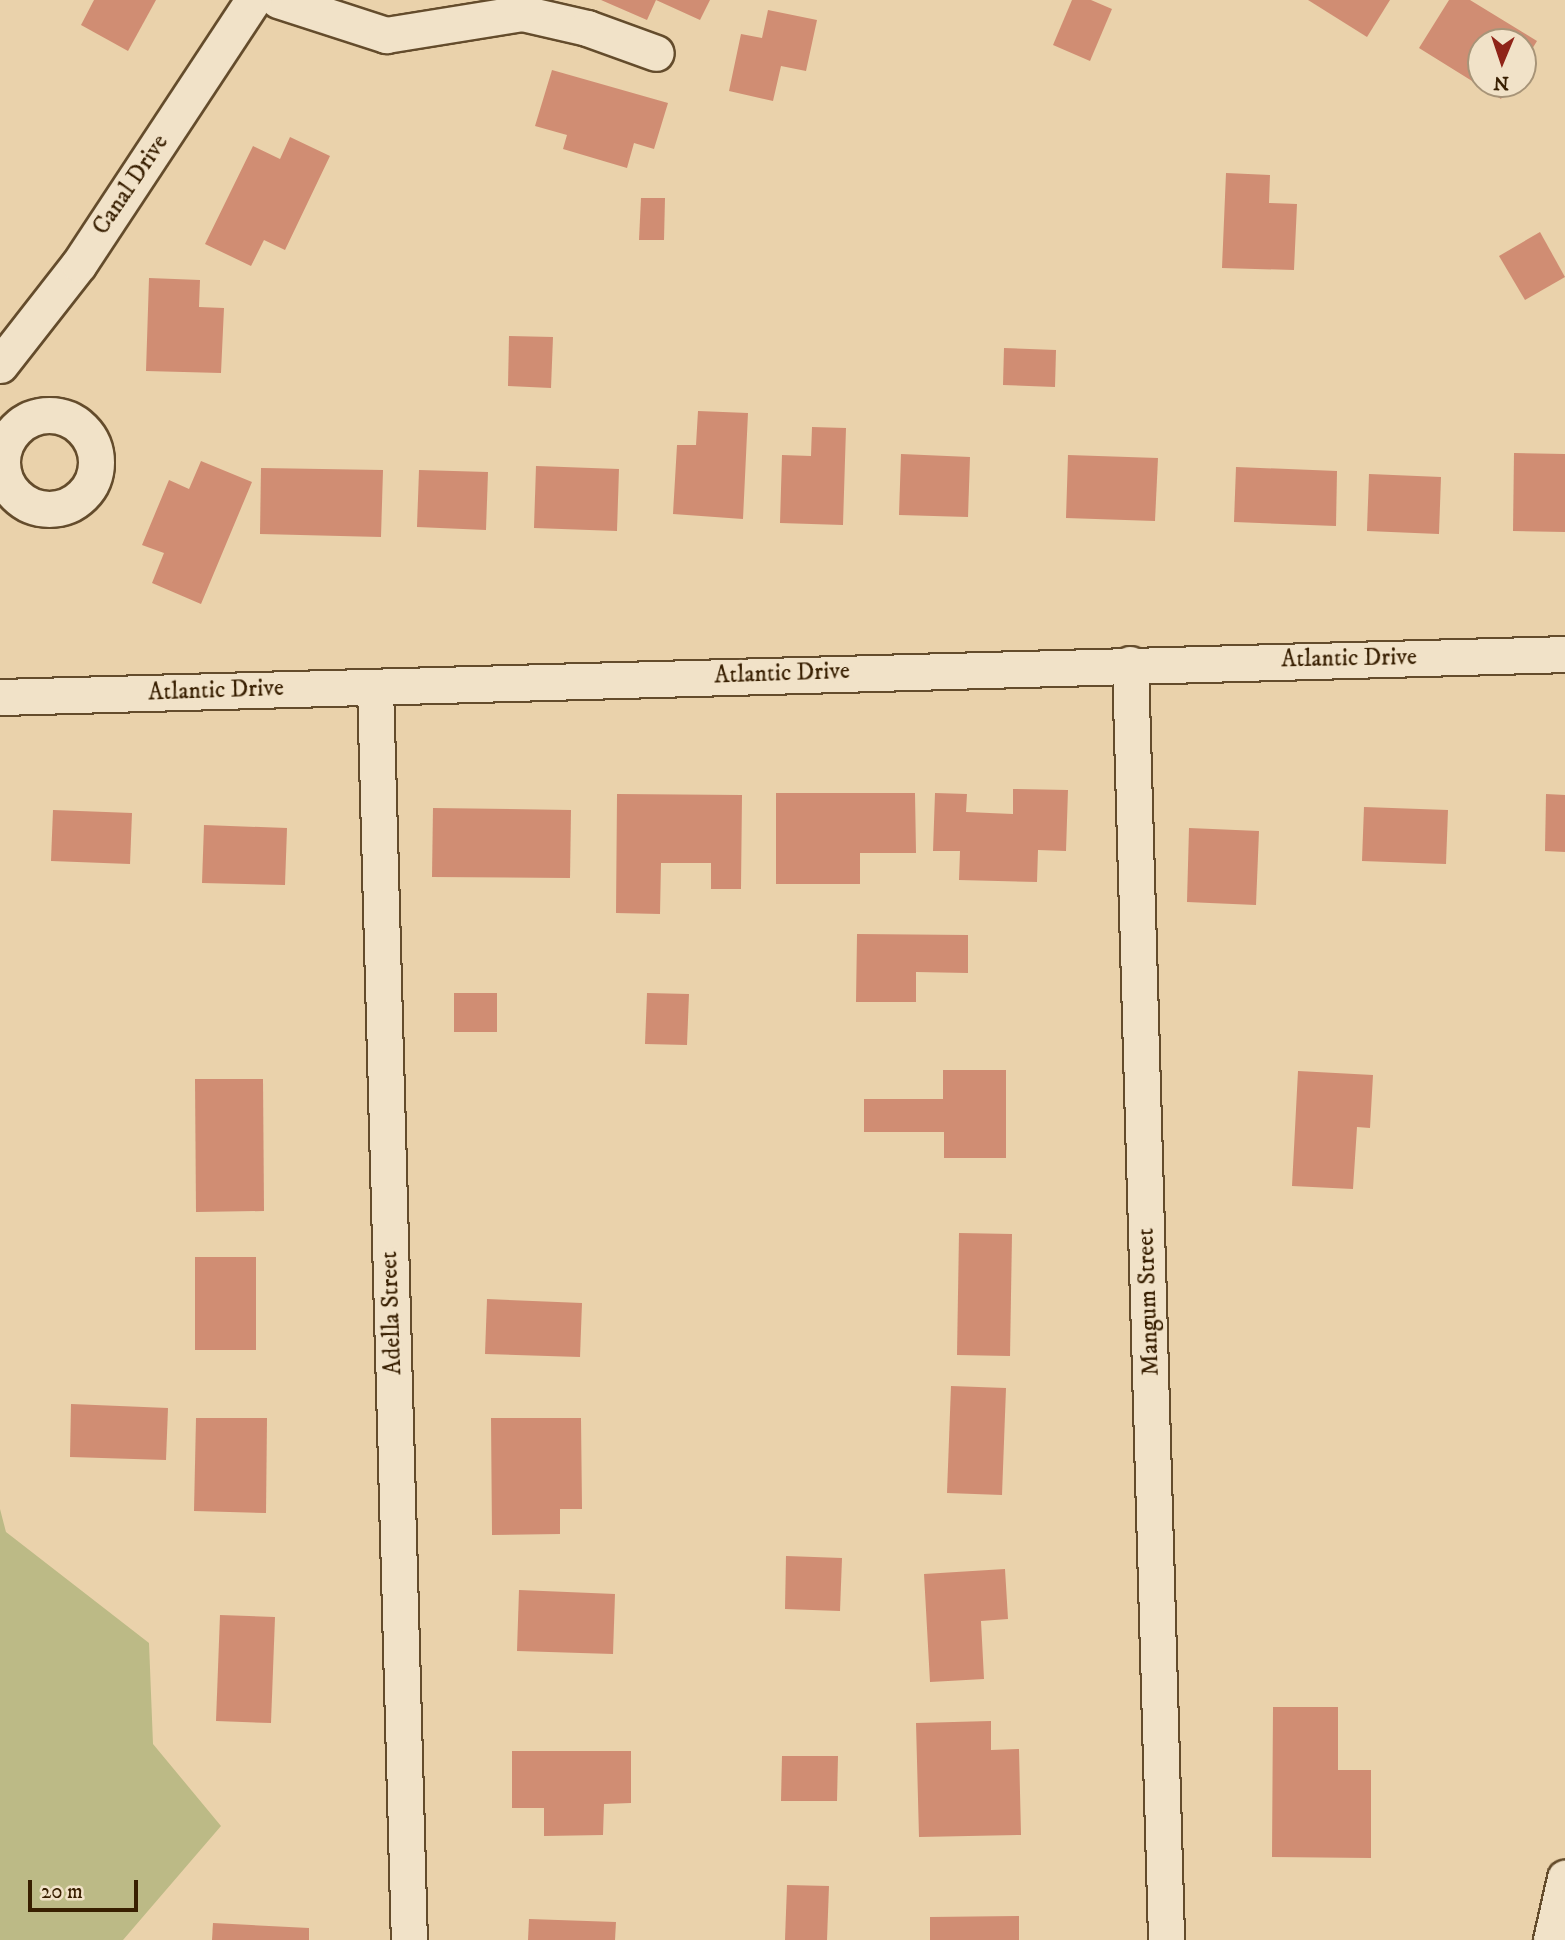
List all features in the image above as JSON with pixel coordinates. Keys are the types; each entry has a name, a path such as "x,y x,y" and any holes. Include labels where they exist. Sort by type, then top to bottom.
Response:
{"street":[{"name":"Canal Drive","path":"0,365 79,264 253,0"},
{"path":"278,0 386,35 522,13 587,28 656,53"},
{"name":"Atlantic Drive","path":"0,697 1565,654"},
{"name":"Mangum Street","path":"1130,664 1166,1940"},
{"name":"Adella Street","path":"375,687 409,1940"},
{"path":"1550,1940 1565,1878"}],"shaded area":[{"path":"0,1509 6,1532 149,1643 153,1744 221,1826 123,1940 0,1940"}],"building":[{"path":"94,0 156,0 128,51 81,25"},
{"path":"601,0 656,0 647,20"},
{"path":"656,0 710,0 700,20"},
{"path":"1072,0 1091,0 1112,9 1090,61 1053,45"},
{"path":"1308,0 1390,0 1367,37"},
{"path":"1449,0 1470,0 1516,28 1467,28 1467,78 1419,48"},
{"path":"768,10 817,20 806,71 781,66 773,101 729,91 741,34 762,38"},
{"path":"552,70 668,103 654,149 634,143 627,168 563,149 567,135 535,126"},
{"path":"290,137 330,156 285,250 264,240 251,266 205,244 253,146 280,159"},
{"path":"1226,173 1270,175 1269,203 1297,204 1294,270 1222,268"},
{"path":"641,198 665,198 664,240 639,240"},
{"path":"1540,232 1565,277 1525,300 1499,256"},
{"path":"149,278 200,280 199,307 224,308 221,373 146,371"},
{"path":"509,336 553,337 551,388 508,386"},
{"path":"1004,348 1056,350 1055,387 1003,385"},
{"path":"698,411 748,413 743,519 673,514 677,445 696,445"},
{"path":"812,427 846,428 843,525 780,523 782,455 811,456"},
{"path":"1514,453 1565,454 1565,532 1513,531"},
{"path":"901,454 970,457 968,517 899,515"},
{"path":"1068,455 1158,458 1155,521 1066,518"},
{"path":"201,461 252,482 201,604 152,583 164,553 142,545 169,480 189,489"},
{"path":"536,466 619,469 617,531 534,528"},
{"path":"1236,467 1337,471 1336,526 1234,522"},
{"path":"261,468 383,470 381,537 260,534"},
{"path":"419,470 488,472 486,530 417,527"},
{"path":"1369,474 1441,477 1439,534 1367,531"},
{"path":"1013,789 1068,790 1066,851 1038,850 1037,882 959,880 960,851 933,851 935,793 967,794 966,812 1013,814"},
{"path":"776,793 915,793 916,853 860,853 860,884 776,884"},
{"path":"617,794 742,795 741,889 711,889 711,863 661,863 660,914 616,913"},
{"path":"1546,794 1565,795 1565,852 1545,851"},
{"path":"1364,807 1448,810 1446,864 1362,861"},
{"path":"433,808 571,810 570,878 432,877"},
{"path":"53,810 132,813 130,864 51,861"},
{"path":"204,825 287,828 285,885 202,883"},
{"path":"1189,828 1259,831 1256,905 1187,902"},
{"path":"857,934 968,935 968,973 916,972 916,1002 856,1002"},
{"path":"454,993 497,993 497,1032 454,1032"},
{"path":"647,993 689,994 687,1045 645,1044"},
{"path":"943,1070 1006,1070 1006,1158 944,1158 944,1132 864,1132 864,1099 943,1099"},
{"path":"1298,1071 1373,1075 1370,1128 1357,1127 1353,1189 1292,1186"},
{"path":"195,1079 263,1079 264,1211 196,1212"},
{"path":"959,1233 1012,1234 1010,1356 957,1355"},
{"path":"195,1257 256,1257 256,1350 195,1350"},
{"path":"487,1299 582,1303 580,1357 485,1354"},
{"path":"951,1386 1006,1388 1002,1495 947,1493"},
{"path":"71,1404 168,1408 166,1460 70,1457"},
{"path":"196,1418 267,1418 266,1513 194,1511"},
{"path":"491,1418 581,1418 582,1509 560,1509 560,1534 492,1535"},
{"path":"786,1556 842,1558 840,1611 785,1609"},
{"path":"1005,1569 1008,1619 981,1621 984,1679 930,1682 924,1574"},
{"path":"519,1590 615,1594 613,1654 517,1651"},
{"path":"220,1615 275,1617 271,1723 216,1721"},
{"path":"1273,1707 1338,1707 1338,1770 1371,1770 1371,1858 1272,1857"},
{"path":"991,1721 991,1750 1019,1749 1021,1835 919,1837 916,1723"},
{"path":"512,1751 631,1751 631,1803 604,1804 603,1835 544,1836 544,1808 512,1808"},
{"path":"782,1756 838,1756 837,1801 781,1801"},
{"path":"787,1885 829,1886 827,1940 785,1940"},
{"path":"1019,1916 1019,1940 930,1940 930,1917"},
{"path":"529,1919 616,1922 615,1940 528,1940"},
{"path":"213,1923 309,1928 309,1940 212,1940"}]}
